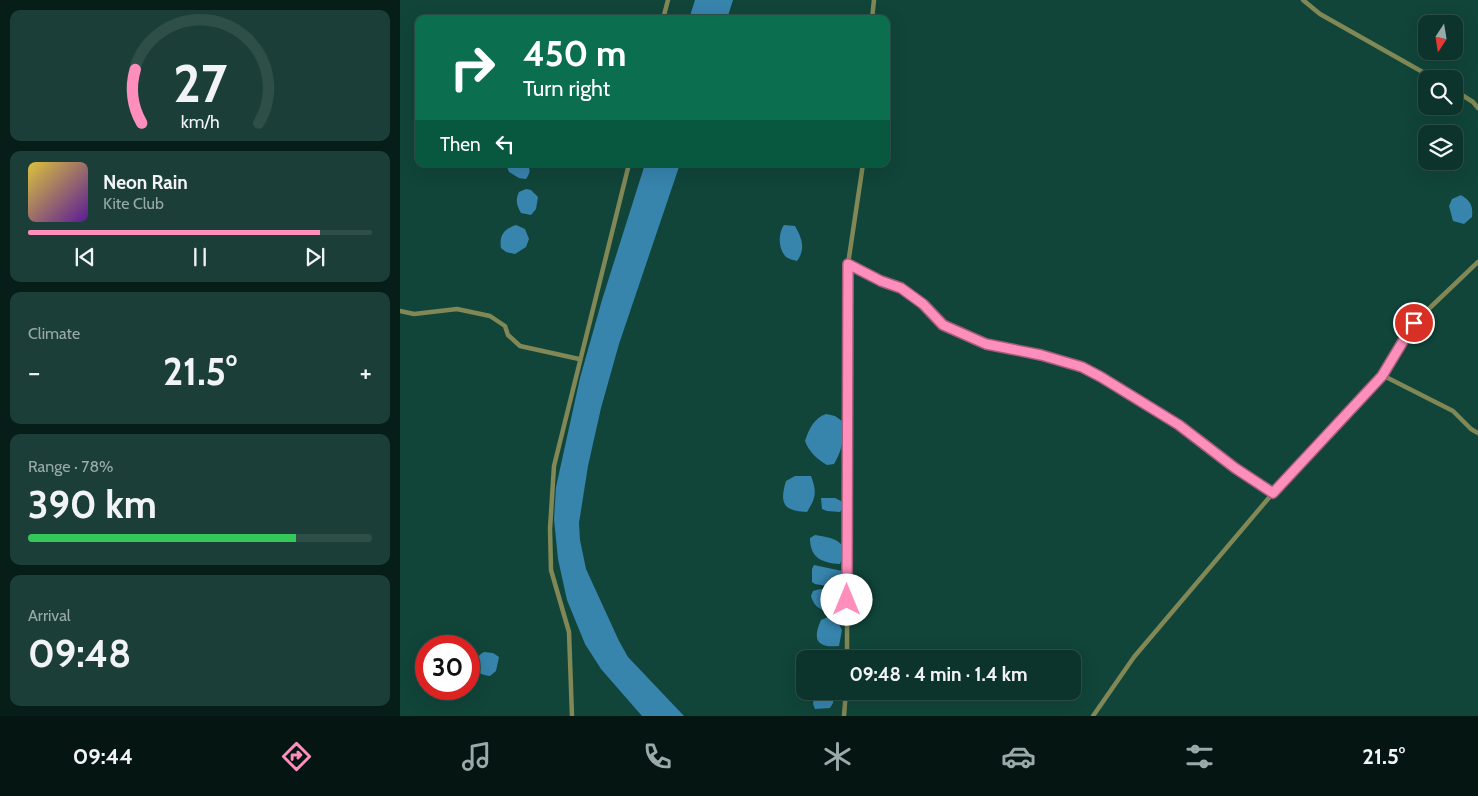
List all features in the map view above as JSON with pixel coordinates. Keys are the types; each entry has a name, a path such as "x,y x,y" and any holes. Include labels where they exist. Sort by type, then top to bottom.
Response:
{"street":[{"path":"664,15 668,0"},
{"path":"872,15 874,0"},
{"path":"1303,0 1320,14 1419,70"},
{"path":"1463,96 1478,108"},
{"path":"572,716 569,632 551,570 550,530 554,466 628,167"},
{"path":"847,650 848,264 863,167"},
{"path":"1092,716 1134,657 1273,493 1382,376 1414,323 1478,262"},
{"path":"848,264 881,281 901,288 923,304 943,325 986,344 1041,355 1082,367 1101,377 1179,425 1235,468 1273,493"},
{"path":"400,310 414,314 457,309 490,316 505,326 508,335 520,346 580,359"},
{"path":"1382,376 1453,411 1471,429 1478,433"},
{"path":"844,716 845,700"}],"water":[{"path":"695,0 733,0 728,15 690,15"},
{"path":"507,167 528,167 530,172 526,179 519,178 509,172"},
{"path":"644,167 679,167 619,344 601,408 588,466 579,523 580,540 586,569 619,641 628,657 684,716 642,716 601,669 585,644 567,600 558,559 554,519 556,487 580,378 602,300"},
{"path":"526,189 531,190 538,197 536,209 531,215 521,213 517,203 519,192"},
{"path":"1461,195 1471,204 1472,210 1472,217 1464,224 1453,221 1449,206 1452,199"},
{"path":"516,225 525,229 529,239 526,247 515,254 506,252 501,248 501,239 503,233 508,228"},
{"path":"784,225 795,226 800,235 802,248 797,261 786,257 781,250 780,237"},
{"path":"826,414 835,416 842,421 843,432 841,449 837,459 834,464 827,465 814,455 805,441 812,424"},
{"path":"795,476 811,476 813,482 815,495 807,512 793,510 785,505 783,495 786,481"},
{"path":"821,498 835,498 843,502 843,508 840,512 822,509"},
{"path":"815,535 832,539 843,546 845,550 840,564 823,561 815,555 810,538"},
{"path":"814,565 842,571 844,576 839,588 812,582 812,569"},
{"path":"820,589 837,592 843,596 844,606 839,612 825,611 815,604 811,596 813,591"},
{"path":"830,616 836,618 842,630 839,646 826,646 821,644 817,638 821,620"},
{"path":"484,652 493,653 499,657 496,671 490,676 480,673 480,655"},
{"path":"814,700 833,700 830,708 815,709"}],"route":[{"path":"847,600 848,264 881,281 901,288 923,304 943,325 986,344 1041,355 1082,367 1101,377 1179,425 1235,468 1273,493 1382,376 1414,323"}]}
